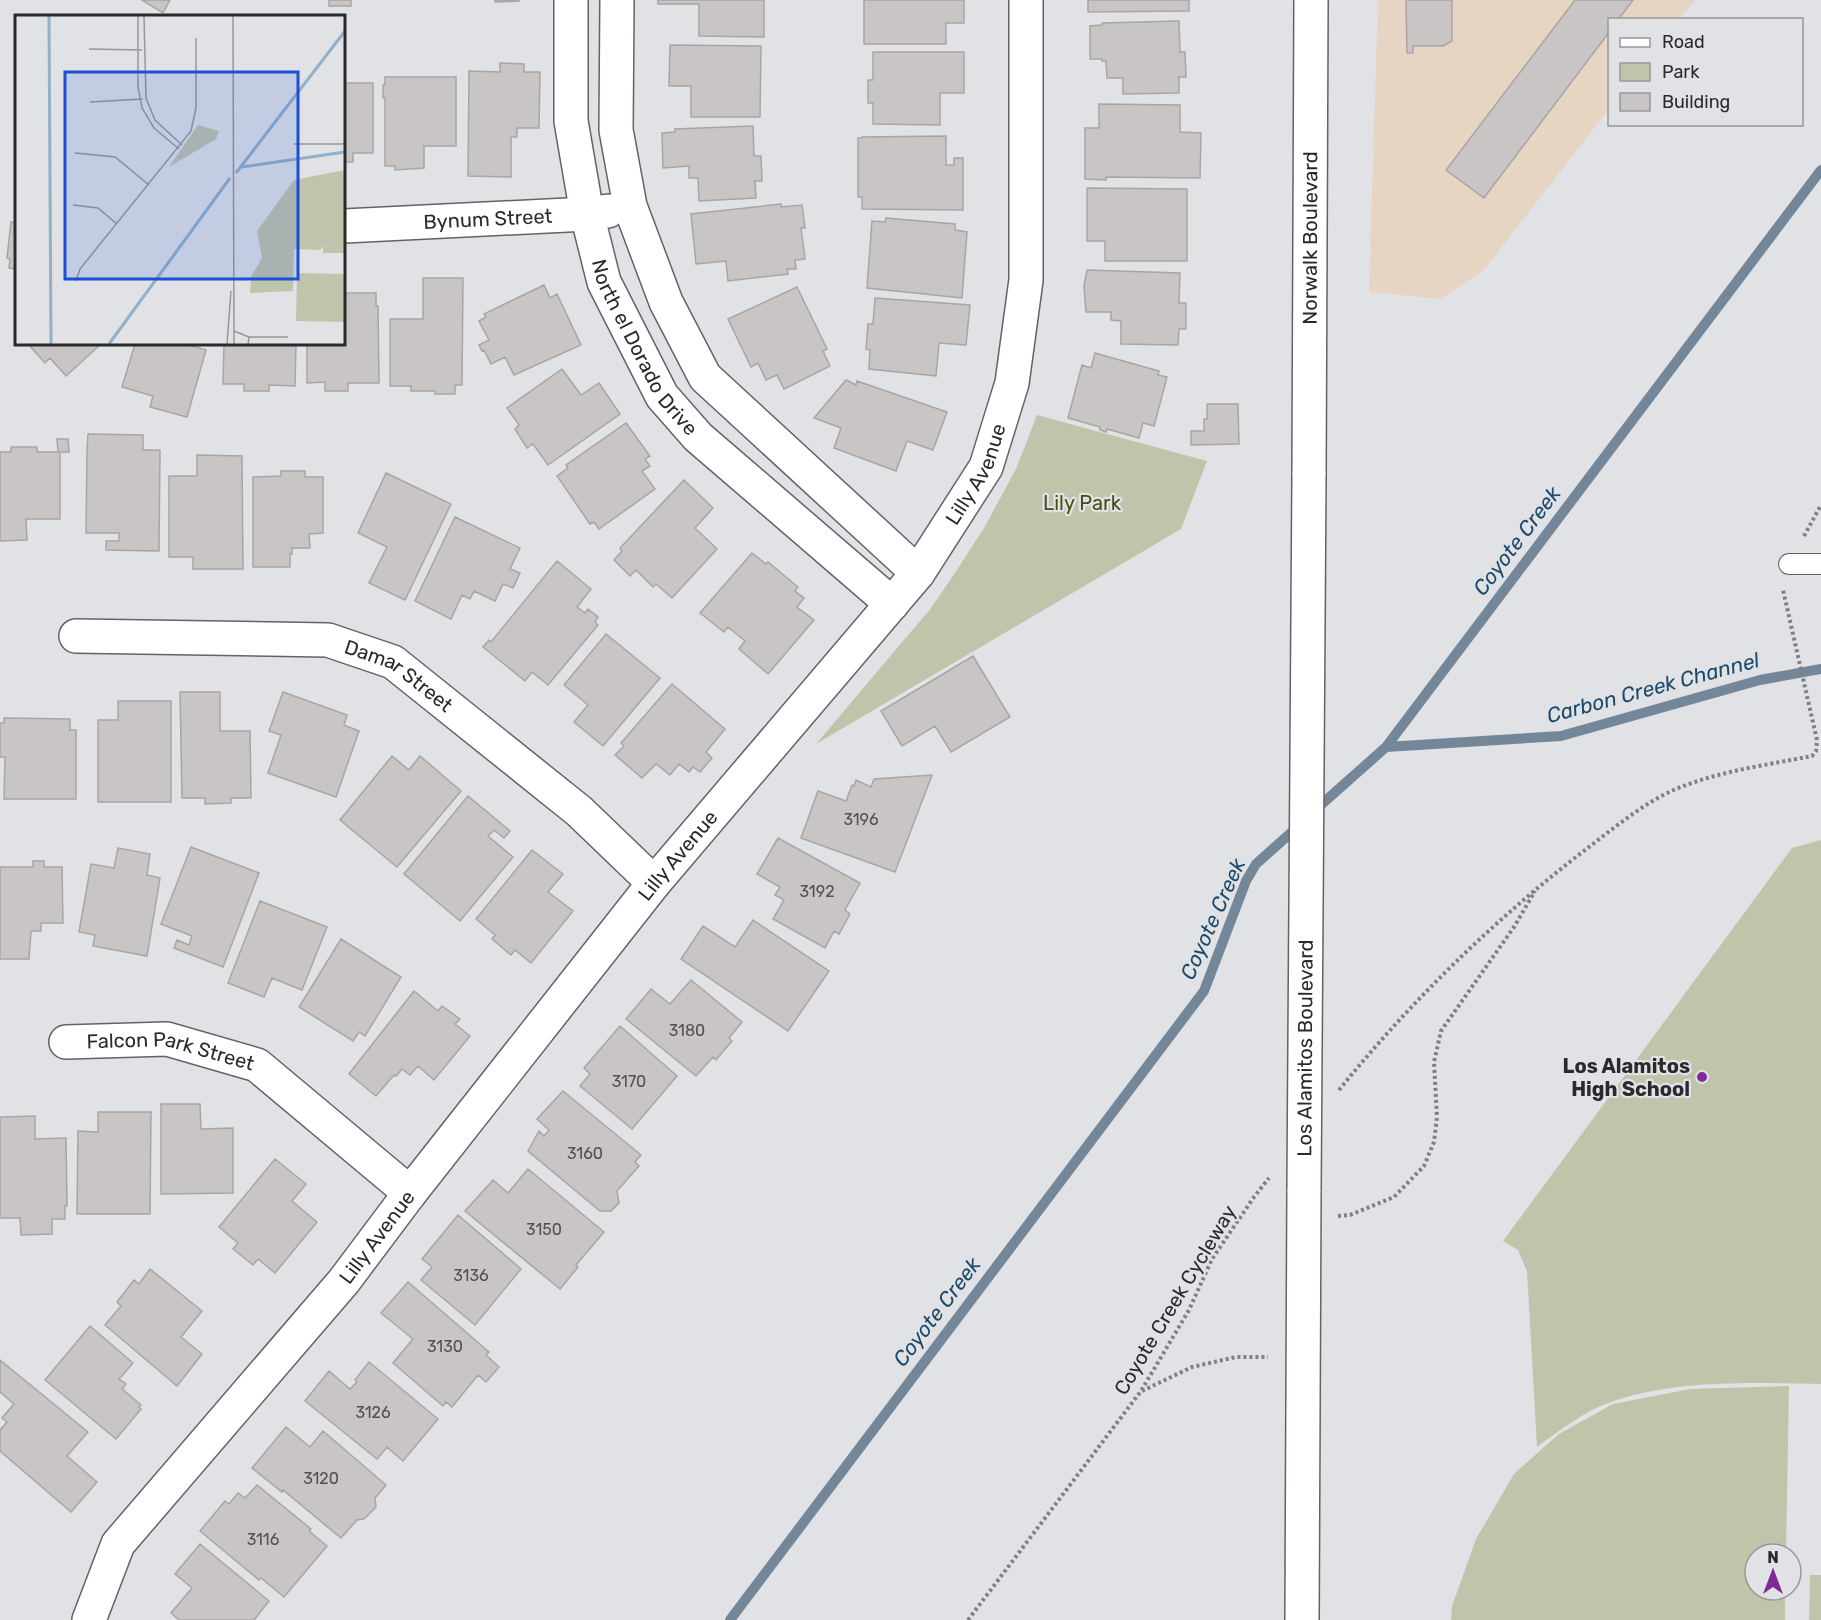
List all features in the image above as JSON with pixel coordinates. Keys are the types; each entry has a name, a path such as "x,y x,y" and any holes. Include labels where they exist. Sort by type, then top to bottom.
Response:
{"street":[{"name":"North el Dorado Drive","path":"571,0 571,121 587,214 604,282 662,396 698,437 892,604"},
{"name":"North el Dorado Drive","path":"617,0 616,130 630,206 666,303 705,377 918,573"},
{"name":"Lilly Avenue","path":"89,1620 118,1544 344,1281 410,1192 654,883 918,573 986,466 1012,382 1026,280 1026,0"},
{"name":"Norwalk Boulevard","path":"1310,476 1311,0"},
{"name":"Bynum Street","path":"345,226 587,214 630,206"},
{"path":"698,437 729,399"},
{"name":"Los Alamitos Boulevard","path":"1302,1620 1302,1358 1310,476"},
{"name":"Damar Street","path":"76,636 328,640 393,662 579,811 654,883"},
{"name":"Falcon Park Street","path":"66,1042 167,1039 257,1065 410,1192"}],"lane":[{"path":"1790,564 1821,564"}],"path":[{"path":"1333,1098 1416,1000 1466,950 1539,886 1643,808 1675,789 1729,772 1812,756 1816,751 1817,740 1783,592"},
{"path":"1304,1204 1350,1215 1394,1197 1424,1166 1434,1142 1436,1125 1434,1062 1441,1031 1514,927 1539,886"},
{"name":"Coyote Creek Cycleway","path":"968,1620 1141,1391 1189,1310 1212,1259 1275,1170"},
{"path":"1141,1391 1192,1367 1236,1357 1302,1358"}],"shaded area":[{"path":"1378,0 1695,0 1681,18 1608,18 1608,110 1483,271 1440,299 1369,292"}],"green space":[{"name":"Lily Park","path":"1037,415 1207,461 1181,529 816,744 931,608 955,573 984,528 1016,469"},
{"path":"1821,840 1821,1384 1715,1384 1662,1389 1611,1402 1591,1411 1537,1447 1527,1271 1518,1250 1503,1241 1792,848"},
{"path":"1789,1386 1786,1542 1743,1542 1743,1602 1785,1602 1785,1620 1451,1620 1452,1606 1476,1539 1514,1474 1559,1434 1613,1404 1690,1389"},
{"path":"1810,1575 1821,1575 1821,1620 1809,1620"}],"building":[{"path":"142,0 170,0 163,13"},
{"path":"329,0 351,0 351,6 329,6"},
{"path":"495,0 519,0 519,1 495,2"},
{"path":"658,0 764,0 764,37 699,36 699,4 658,4"},
{"path":"864,0 964,0 964,23 946,23 946,44 864,44"},
{"path":"1088,0 1189,0 1189,11 1088,12"},
{"path":"1406,0 1452,0 1452,41 1443,46 1413,46 1413,53 1407,53"},
{"path":"1575,0 1633,0 1620,18 1608,18 1608,34 1484,198 1446,170"},
{"path":"1179,21 1180,52 1185,52 1186,77 1179,77 1179,93 1123,94 1123,78 1107,78 1106,61 1090,59 1090,26 1102,25 1102,23"},
{"path":"670,45 761,46 760,117 691,117 691,86 669,86"},
{"path":"873,52 964,52 964,93 940,93 940,125 873,124 873,103 868,103 868,80 873,80"},
{"path":"500,63 524,64 524,72 540,72 539,128 517,128 517,137 511,137 511,177 468,176 469,71 500,72"},
{"path":"385,77 456,77 456,146 424,146 424,168 395,170 395,166 385,166 383,85 385,85"},
{"path":"345,83 373,83 373,153 353,153 353,162 345,162"},
{"path":"1099,104 1180,105 1180,132 1201,133 1200,178 1106,177 1106,180 1085,179 1085,128 1099,128"},
{"path":"753,126 754,156 761,156 762,181 755,181 756,198 699,201 698,178 689,178 689,166 663,168 662,133 675,132 675,129"},
{"path":"946,136 946,165 954,165 954,158 963,158 963,210 862,209 862,197 858,197 858,138"},
{"path":"1087,188 1187,189 1187,261 1105,261 1105,241 1087,241"},
{"path":"781,204 781,207 802,205 805,228 801,228 805,259 795,260 796,269 787,269 788,274 728,281 726,261 696,264 691,214"},
{"path":"886,218 955,224 955,230 967,232 962,298 867,288 872,221 885,222"},
{"path":"11,222 15,222 15,269 9,268 10,259 7,258"},
{"path":"1087,270 1180,273 1179,303 1186,303 1186,329 1179,329 1178,345 1121,344 1121,321 1111,320 1111,312 1086,312 1084,286"},
{"path":"423,278 463,278 462,385 455,385 455,394 411,391 411,386 390,386 390,319 423,319"},
{"path":"544,285 550,298 557,294 581,345 514,375 505,357 491,364 479,345 489,340 479,321 486,317 484,314"},
{"path":"797,287 827,349 823,351 830,366 784,389 777,375 766,380 758,363 751,367 728,319"},
{"path":"345,293 376,293 379,383 348,383 348,391 325,391 325,382 307,383 307,345 345,345"},
{"path":"875,298 970,305 966,345 939,343 936,376 869,369 870,350 866,349 868,324 873,324"},
{"path":"29,345 100,345 66,376 50,358 45,363"},
{"path":"135,345 189,345 206,350 187,417 150,407 153,396 122,387"},
{"path":"224,345 296,345 295,386 269,385 269,391 244,391 244,384 223,384"},
{"path":"1095,353 1159,371 1158,375 1167,377 1154,426 1143,423 1139,438 1107,429 1106,432 1100,430 1100,427 1068,418 1082,365 1091,368"},
{"path":"562,369 581,395 599,383 620,414 548,465 533,444 527,448 515,429 519,425 507,408"},
{"path":"846,380 856,385 857,381 947,412 933,450 907,441 896,471 834,448 841,428 814,418"},
{"path":"1207,404 1238,404 1239,444 1191,445 1191,431 1204,431"},
{"path":"626,423 650,456 645,459 650,466 642,471 655,489 599,529 594,522 590,524 557,476 568,468 566,465"},
{"path":"88,434 143,435 143,450 160,450 159,551 106,550 106,541 119,541 119,533 86,533"},
{"path":"57,439 68,439 69,452 60,452 60,519 26,519 27,540 0,541 0,452 11,452 11,447 37,447 37,452 58,452"},
{"path":"197,455 242,456 243,569 193,569 193,557 169,557 169,476 197,476"},
{"path":"281,471 305,471 305,477 323,477 323,533 309,534 310,548 292,548 290,567 253,567 253,477 281,476"},
{"path":"386,473 451,504 405,600 369,583 387,547 358,533"},
{"path":"684,480 713,508 695,528 717,549 672,598 656,584 653,587 636,570 630,576 614,560 622,551 620,548"},
{"path":"455,517 520,548 510,569 520,573 513,588 503,584 495,601 474,591 470,599 462,595 451,619 415,601"},
{"path":"752,553 766,564 768,562 798,587 795,591 804,598 797,607 814,620 768,674 739,649 745,641 728,627 724,632 700,613"},
{"path":"557,561 591,589 577,607 585,613 588,609 598,617 595,622 598,625 548,685 532,672 525,681 483,647 489,640 491,642"},
{"path":"606,634 660,678 603,746 574,722 588,705 564,685"},
{"path":"973,656 1010,717 951,752 935,726 902,746 881,711"},
{"path":"672,684 725,729 706,752 712,758 700,772 693,767 689,772 679,764 670,775 656,764 642,778 615,755 624,746 621,743"},
{"path":"180,692 220,692 220,731 250,731 251,798 231,798 231,803 205,804 205,798 182,798"},
{"path":"283,692 347,715 344,725 359,731 336,797 268,773 281,735 269,731"},
{"path":"118,701 171,701 171,802 98,802 98,720 118,720"},
{"path":"4,718 70,719 70,730 76,730 76,799 4,799 5,757 0,757 0,723 4,723"},
{"path":"392,756 409,770 420,756 461,791 397,867 340,820"},
{"path":"932,775 895,872 801,838 818,791 846,801 856,780 871,787 874,779"},
{"path":"468,796 510,831 504,838 494,830 488,836 513,857 460,921 404,874"},
{"path":"778,838 860,883 845,910 850,914 839,934 834,931 825,948 773,919 784,900 775,895 780,887 757,874"},
{"path":"191,847 259,873 223,967 174,948 177,940 189,945 192,936 161,924"},
{"path":"118,848 150,854 147,875 160,878 147,956 93,946 95,935 79,932 91,864 114,868"},
{"path":"532,850 563,874 548,892 573,911 531,963 515,950 511,955 492,939 495,935 476,919"},
{"path":"33,861 44,861 44,867 62,867 63,923 41,923 41,931 31,931 29,959 0,959 0,867 33,867"},
{"path":"260,901 327,927 302,990 272,978 264,997 228,983"},
{"path":"753,920 829,971 788,1031 681,959 703,926 735,947"},
{"path":"341,939 401,977 365,1036 359,1032 353,1041 299,1007"},
{"path":"691,980 742,1022 729,1038 732,1041 716,1060 713,1057 696,1076 626,1019 651,989 670,1004"},
{"path":"414,991 438,1011 442,1006 460,1019 455,1024 470,1036 434,1080 418,1066 410,1075 402,1069 376,1096 349,1074"},
{"path":"620,1026 677,1076 632,1129 580,1086 590,1074 584,1068"},
{"path":"563,1091 641,1155 635,1162 639,1166 617,1191 619,1203 611,1211 600,1211 528,1151 539,1131 544,1136 549,1130 537,1119"},
{"path":"161,1104 200,1104 201,1129 233,1128 233,1193 161,1194"},
{"path":"98,1112 151,1112 150,1214 77,1214 78,1131 98,1132"},
{"path":"35,1116 35,1139 66,1138 67,1206 65,1206 65,1219 52,1219 52,1234 21,1235 20,1218 0,1218 0,1117"},
{"path":"275,1159 306,1184 292,1201 317,1222 275,1273 258,1259 253,1265 233,1249 238,1243 219,1227"},
{"path":"528,1169 604,1232 576,1265 578,1267 560,1289 465,1211 493,1180 508,1193"},
{"path":"458,1215 521,1269 475,1325 421,1280 432,1267 422,1259"},
{"path":"150,1269 202,1311 181,1337 202,1354 177,1386 105,1325 121,1306 117,1302 134,1280 139,1284"},
{"path":"408,1282 489,1352 486,1355 499,1367 486,1382 478,1375 452,1407 446,1402 443,1406 393,1363 413,1339 381,1313"},
{"path":"90,1326 133,1363 119,1379 126,1384 122,1389 141,1405 139,1407 141,1409 116,1439 45,1380"},
{"path":"0,1360 88,1432 67,1456 97,1482 71,1512 0,1451 0,1430 7,1422 2,1418 14,1404 0,1392"},
{"path":"369,1362 438,1419 403,1461 387,1447 377,1459 305,1401 329,1371 350,1389"},
{"path":"286,1427 310,1447 323,1431 386,1485 375,1498 376,1507 364,1519 357,1520 341,1538 283,1490 282,1492 252,1468"},
{"path":"257,1485 311,1529 309,1531 327,1546 284,1597 261,1578 259,1580 200,1531 225,1501 229,1504 238,1493 245,1498"},
{"path":"200,1544 269,1601 254,1620 179,1620 171,1613 192,1588 175,1574"}],"waterway":[{"name":"Coyote Creek","path":"1314,811 1386,747 1821,170"},
{"name":"Carbon Creek Channel","path":"1386,747 1561,736 1760,680 1821,669"},
{"name":"Coyote Creek","path":"730,1620 1204,991 1246,881 1256,864 1301,824"}],"place":[{"name":"Los Alamitos High School","path":"1702,1077"}]}
